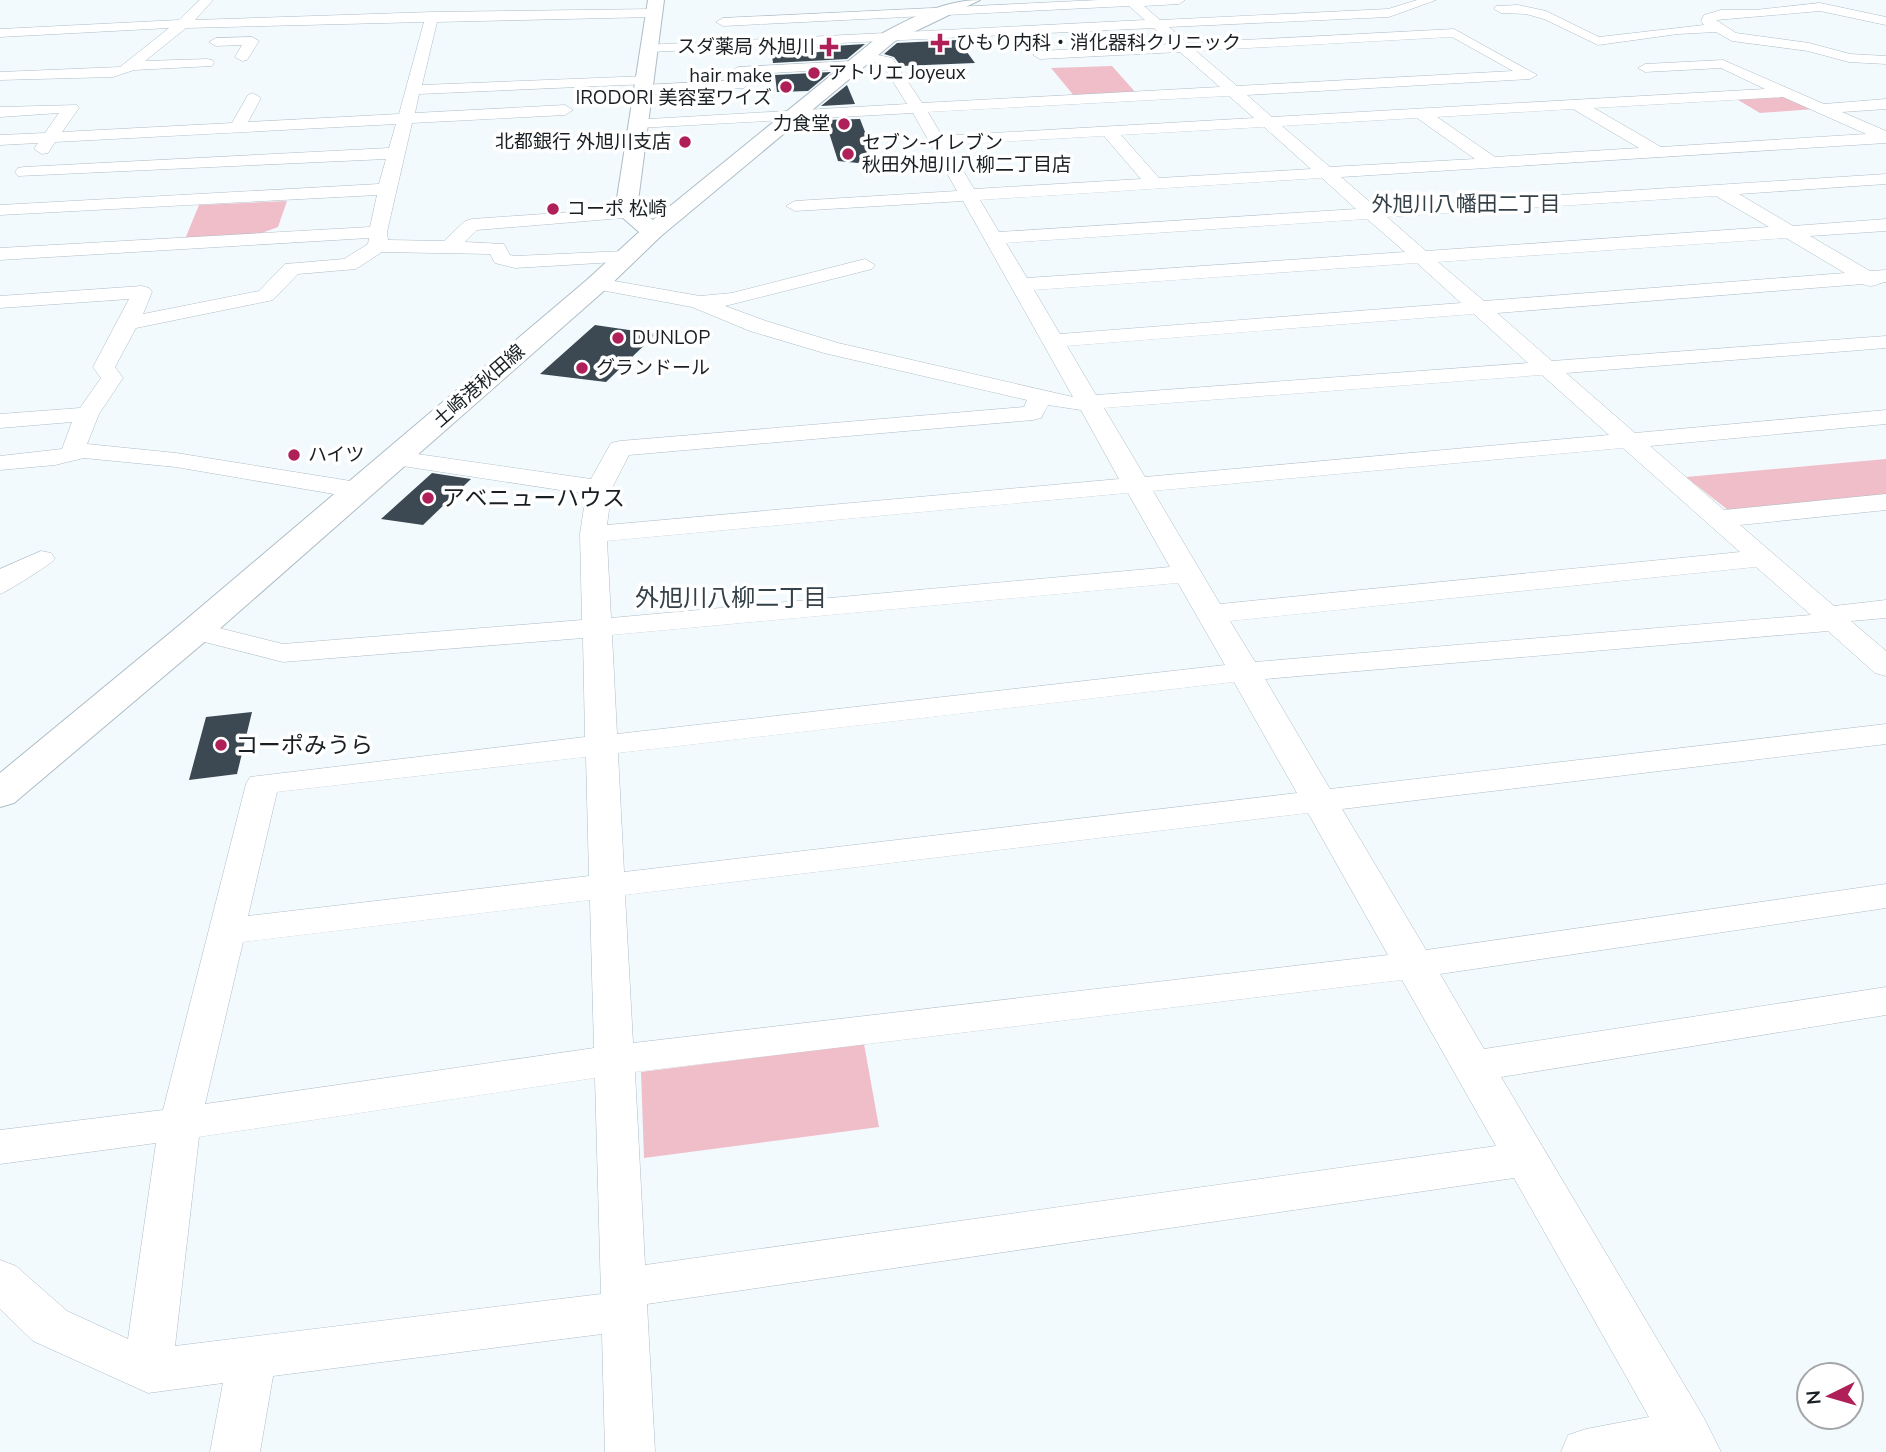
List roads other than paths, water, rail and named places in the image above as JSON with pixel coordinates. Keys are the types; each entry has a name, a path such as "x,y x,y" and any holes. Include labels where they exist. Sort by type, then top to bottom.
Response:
{"main road":[{"name":"土崎港秋田線","path":"6,785 195,631 597,284 653,231 796,115 870,49 941,11 972,0"},
{"path":"653,231 626,211 655,6"}],"street":[{"path":"0,76 113,73 130,66 183,24 207,0"},
{"path":"856,0 864,15 870,49 887,61 918,108 1691,1443 1586,1452"},
{"path":"723,22 1179,0"},
{"path":"650,48 870,49 1156,24 1388,13 1430,0"},
{"path":"1131,1 1886,667"},
{"path":"323,38 331,32 333,19 339,15 390,5"},
{"path":"128,323 266,296 292,268 349,265 378,239 387,189 414,90 440,16 464,5"},
{"path":"1705,5 1732,37 1809,47 1849,58 1886,60"},
{"path":"0,33 655,6"},
{"path":"1501,9 1528,10 1543,14 1598,41 1678,30 1755,14 1820,7 1886,22"},
{"path":"105,27 110,9"},
{"path":"638,122 1530,75 1454,33 1040,55"},
{"path":"1732,37 1720,49 1694,53 1886,138"},
{"path":"155,45 252,41 242,57"},
{"path":"1320,42 1374,83"},
{"path":"414,90 645,85 739,78 870,49"},
{"path":"130,66 207,63"},
{"path":"1645,68 1723,64"},
{"path":"0,112 31,99 60,75"},
{"path":"937,141 1786,92"},
{"path":"237,128 253,98"},
{"path":"12,187 71,108 31,99"},
{"path":"1576,104 1790,232 1880,281"},
{"path":"1821,108 1886,104"},
{"path":"0,140 565,110"},
{"path":"1419,112 1491,162"},
{"path":"1605,121 1632,119"},
{"path":"1107,130 1155,184"},
{"path":"795,206 1886,138"},
{"path":"12,187 398,153"},
{"path":"993,238 1886,179"},
{"path":"0,210 387,189"},
{"path":"450,246 472,225 629,213"},
{"path":"1020,285 1886,225"},
{"path":"0,254 168,244 378,239 497,248 502,259 515,262 625,257"},
{"path":"84,452 73,446 87,414 112,378 104,368 168,244"},
{"path":"697,302 733,299 865,265"},
{"path":"0,302 149,280"},
{"path":"1052,341 1478,307 1880,281"},
{"path":"597,284 697,302 758,326 832,348 1072,404 1090,405 1886,342"},
{"path":"630,1452 596,628 593,534 599,488 620,448 1033,413 1040,396"},
{"path":"0,421 87,414"},
{"path":"593,534 1886,417"},
{"path":"0,463 55,458 84,452 176,460 357,490"},
{"path":"396,458 599,488"},
{"path":"1717,519 1886,502"},
{"path":"1211,614 1762,558"},
{"path":"0,586 8,576 41,559"},
{"path":"195,631 283,653 596,628 1188,574"},
{"path":"148,1371 180,1125 262,784 1244,672 1831,618 1886,609"},
{"path":"226,931 1886,734"},
{"path":"0,1147 180,1125 614,1060 1414,965 1886,896"},
{"path":"1473,1066 1886,1002"},
{"path":"0,1280 50,1326 148,1371 252,1358 1527,1159"},
{"path":"235,1452 252,1358"}],"place":[{"name":"ひもり内科・消化器科クリニック","path":"940,43"},
{"name":"スダ薬局 外旭川","path":"829,47"},
{"name":"アトリエ Joyeux","path":"814,73"},
{"name":"hair make IRODORI 美容室ワイズ","path":"786,87"},
{"name":"力食堂","path":"844,124"},
{"name":"北都銀行 外旭川支店","path":"685,142"},
{"name":"セブン-イレブン 秋田外旭川八柳二丁目店","path":"848,154"},
{"name":"コーポ 松崎","path":"553,209"},
{"name":"DUNLOP","path":"618,338"},
{"name":"グランドール","path":"582,368"},
{"name":"ハイツ","path":"294,455"},
{"name":"アベニューハウス","path":"428,498"},
{"name":"コーポみうら","path":"221,745"}],"district":[{"name":"外旭川八幡田二丁目","path":"1466,204"},
{"name":"外旭川八柳二丁目","path":"731,598"}]}
